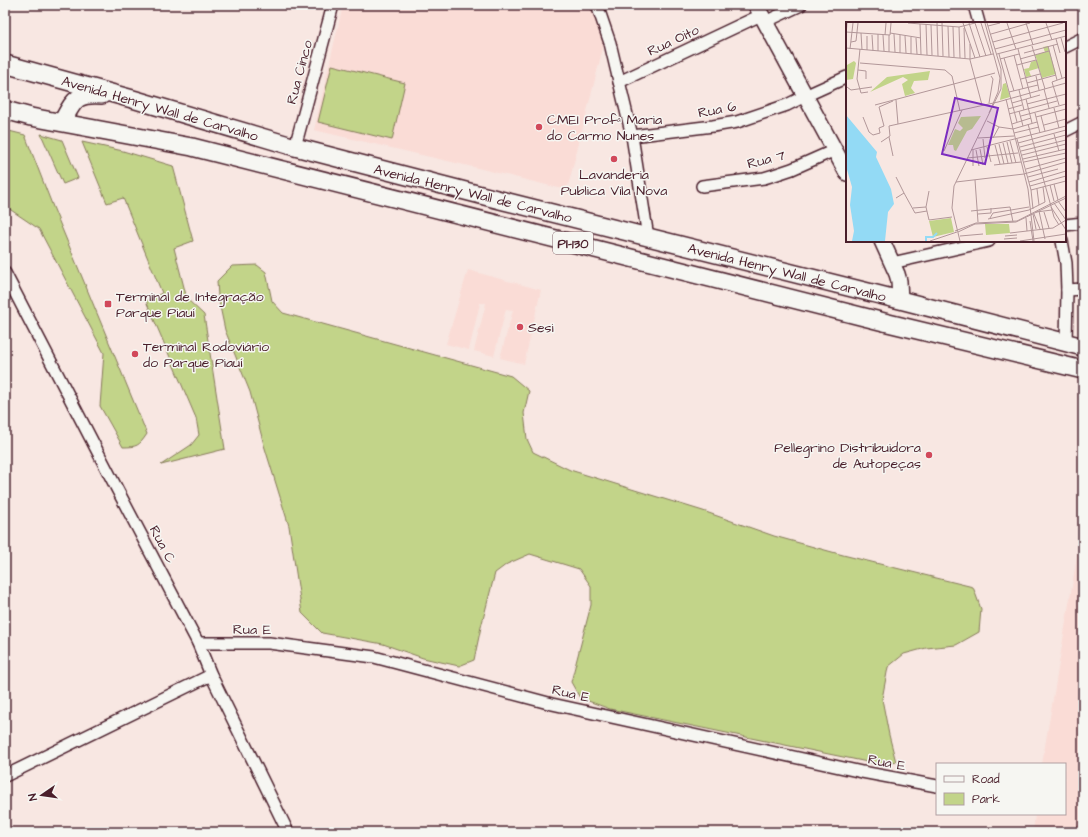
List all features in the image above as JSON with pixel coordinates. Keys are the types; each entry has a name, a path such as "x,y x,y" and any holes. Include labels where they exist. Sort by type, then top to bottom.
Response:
{"main road":[{"name":"Avenida Henry Wall de Carvalho","path":"5,64 136,100 295,147 1083,347"},
{"path":"62,122 74,100 90,94 136,100"},
{"name":"Avenida Henry Wall de Carvalho","path":"5,110 31,117 192,147 888,323 1083,370"},
{"path":"587,246 592,223"},
{"path":"888,323 900,300"},
{"path":"1025,356 1034,335"}],"street":[{"name":"Rua Cinco","path":"295,147 333,5"},
{"path":"597,5 610,43 632,136 648,237"},
{"name":"Rua Oito","path":"619,82 761,14 801,5"},
{"path":"974,5 975,22"},
{"path":"761,14 805,96 840,153 846,170"},
{"path":"1066,46 1083,38"},
{"name":"Rua 6","path":"632,136 736,122 787,106 846,77"},
{"path":"1066,130 1083,122"},
{"name":"Rua 7","path":"702,186 764,178 840,153"},
{"path":"1066,225 1083,223"},
{"path":"882,242 900,281 900,300"},
{"path":"892,263 985,242"},
{"path":"1062,242 1066,263 1066,343"},
{"name":"Rua C","path":"5,273 9,293 198,642 211,675 288,832"},
{"path":"1067,290 1083,289"},
{"name":"Rua E","path":"198,642 269,644 374,657 552,704 862,772 936,786"},
{"path":"5,776 211,675"}],"shaded area":[{"path":"343,5 592,5 604,44 567,190 314,130"},
{"name":"Sesi","path":"468,270 541,290 524,364 500,358 513,310 506,309 494,356 474,351 486,303 480,303 469,350 446,344"},
{"path":"1083,521 1083,832 1033,832 1035,815 1066,815 1066,763 1042,763"}],"green space":[{"path":"332,65 405,83 392,140 318,122"},
{"path":"5,130 25,135 53,207 147,434 137,445 132,447 123,447 100,406 104,353 39,229 5,206"},
{"path":"41,134 62,140 78,178 63,184"},
{"path":"82,142 123,151 173,166 193,241 174,248 187,299 204,315 225,449 161,465 191,445 199,435 196,418 146,301 162,293 123,198 107,203"},
{"path":"257,265 266,272 272,301 283,313 511,376 529,391 524,413 527,439 533,452 570,470 703,511 774,536 843,555 973,587 981,609 979,632 956,645 926,648 904,654 888,667 882,699 896,762 882,765 610,709 580,698 571,682 591,605 591,586 579,569 530,554 507,564 495,573 474,660 459,666 423,658 383,644 322,633 302,613 289,526 264,445 250,392 225,330 218,297 217,281 232,266"}],"place":[{"name":"CMEI Profª Maria do Carmo Nunes","path":"539,127"},
{"name":"Lavanderia Publica Vila Nova","path":"614,159"},
{"name":"Terminal de Integração Parque Piauí","path":"108,304"},
{"name":"Sesi","path":"520,327"},
{"name":"Terminal Rodoviário do Parque Piauí","path":"135,354"},
{"name":"Pellegrino Distribuidora de Autopeças","path":"929,455"}]}
